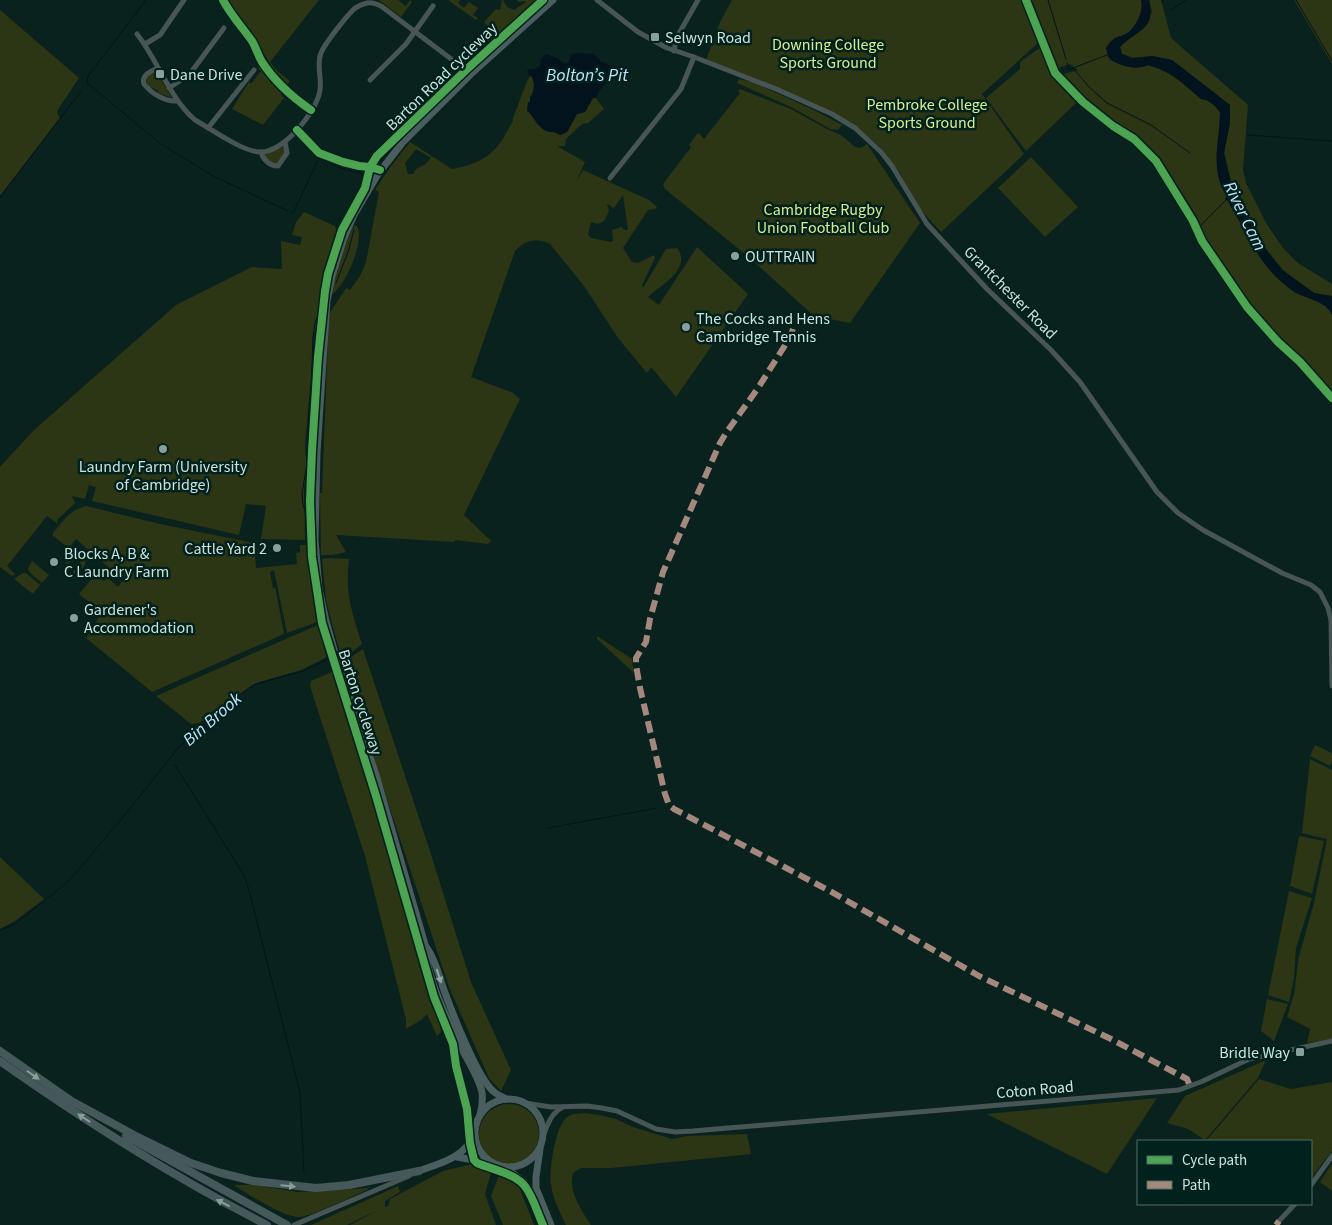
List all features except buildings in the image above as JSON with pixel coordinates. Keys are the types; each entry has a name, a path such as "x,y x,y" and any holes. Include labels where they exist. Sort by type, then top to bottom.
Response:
{"highway":[{"path":"0,1051 66,1098 132,1139 287,1225"},
{"path":"0,1061 114,1138 210,1196 267,1225"},
{"path":"66,1098 134,1135 192,1163 252,1181 316,1188 349,1185 419,1172"}],"main road":[{"path":"419,1172 457,1156 470,1142 480,1116 483,1102 482,1091 453,1031 426,958 426,948 388,812 331,639 320,589 315,540 317,452 327,301 342,241 354,215 378,174 403,142 471,74 553,0"},
{"path":"426,948 433,956 444,990 461,1031 486,1083 493,1091 508,1099 525,1103 538,1116 543,1136 536,1181 538,1194 551,1225"},
{"path":"480,1116 492,1104 508,1099"},
{"path":"475,1130 478,1148 493,1163"},
{"path":"504,1167 515,1167 527,1162 537,1152 541,1144"},
{"path":"457,1156 504,1167 524,1182 544,1225"}],"street":[{"path":"145,44 160,35 184,0"},
{"name":"Grantchester Road","path":"597,0 638,32 674,51 776,89 832,114 855,128 881,152 892,166 927,224 1080,382 1157,492 1178,513 1203,530 1282,573 1311,585 1320,592 1328,608 1331,620 1332,686"},
{"path":"674,51 677,37 698,0"},
{"path":"137,34 145,44 177,101 196,120 242,147 261,152 272,150 285,142 311,110 320,90 320,59 324,47 354,9 366,2 381,6 471,74"},
{"path":"370,80 376,76 416,32 433,6"},
{"path":"169,88 190,75 224,28"},
{"path":"610,178 681,89 694,57"},
{"path":"158,68 147,73 143,79 144,84 164,99 177,101"},
{"path":"208,128 225,109 254,70"},
{"path":"261,152 263,159 273,166 278,166 287,153 285,142"},
{"name":"Coton Road","path":"525,1103 563,1107 587,1106 617,1111 656,1129 675,1132 732,1128 1179,1090 1250,1059 1332,1042"},
{"path":"543,1136 552,1115 563,1107"},
{"path":"1312,1184 1332,1156"},
{"path":"294,1225 419,1172"},
{"path":"1279,1221 1294,1205"}],"green space":[{"path":"229,0 319,0 270,62 275,69 290,81 285,87 289,91 285,90 281,95 284,98 263,125 232,109 249,82 251,84 261,71 258,68 266,57 237,16"},
{"path":"379,0 398,0 406,6 410,0 412,2 401,17"},
{"path":"448,0 460,0 458,3 464,8 469,2 478,8 473,15 478,18 476,20"},
{"path":"502,0 507,7 514,10 526,2 518,2 517,0 541,0 491,44 482,37 484,35 487,37 491,31 484,22 496,9 500,10"},
{"path":"732,0 1024,0 1039,42 982,94 1024,154 941,232 918,207 899,172 879,146 852,124 706,60 720,22"},
{"path":"1027,0 1141,0 1141,12 1134,27 1128,33 1112,40 1106,48 1110,60 1128,67 1143,67 1147,65 1170,74 1201,99 1212,103 1220,112 1217,166 1218,176 1227,197 1225,199 1228,201 1257,253 1273,274 1293,291 1325,306 1332,315 1332,396 1309,367 1274,336 1248,304 1212,254 1151,151 1130,134 1113,126 1081,100 1060,75 1078,70 1070,64 1058,68"},
{"path":"1149,0 1161,0 1171,38 1248,105 1243,170 1246,183 1266,223 1283,248 1298,263 1332,284 1332,296 1314,293 1283,270 1262,244 1233,190 1224,153 1230,123 1230,105 1172,60 1153,56 1133,58 1122,54 1120,47 1135,35 1152,12"},
{"path":"1294,0 1332,0 1332,64"},
{"path":"0,10 79,78 57,111 60,118 0,196"},
{"path":"1041,47 1050,72 1076,103 1026,151 986,98 1020,69 1020,62"},
{"path":"153,73 158,75 172,98 148,86 146,80 148,75"},
{"path":"532,76 534,85 529,112 537,124 560,135 567,132 577,114 585,112 593,98 596,98 604,109 588,123 582,124 566,139 565,146 557,146 585,162 576,182 583,170 649,200 657,207 648,210 623,248 632,262 638,263 654,255 655,258 642,285 643,288 666,249 677,248 681,256 678,270 648,297 659,305 697,247 748,294 676,397 651,367 646,372 618,338 584,286 550,244 536,240 523,244 515,251 471,377 513,393 520,399 464,515 491,541 488,544 455,540 454,542 336,535 346,552 321,555 320,493 322,493 329,314 345,290 347,288 350,290 360,276 366,262 379,192 375,190 410,142 452,169 470,165 493,152 513,121 527,81","holes":["416,149 431,158 424,165 416,169 413,174 408,174 405,163","623,195 628,230 624,230 622,227 612,230 613,241 611,242 591,238 588,234 591,222 598,224 604,221 609,211 607,204 614,208"]},
{"path":"739,79 753,82 842,125 838,130 830,129 793,108 737,83"},
{"name":"Cambridge Rugby Union Football Club","path":"740,89 791,109 841,135 855,147 861,148 867,144 920,223 850,323 814,316 751,259 665,189 663,184 691,147 689,145 697,134 699,133 704,139 740,93 738,91"},
{"path":"284,147 286,152 279,164 272,163 264,158 263,155"},
{"path":"1031,157 1078,207 1045,237 998,188"},
{"name":"Laundry Farm (University of Cambridge)","path":"304,212 335,226 338,238 328,273 322,311 314,333 312,349 305,445 307,475 304,486 305,540 261,539 266,506 246,504 239,535 92,501 96,487 89,485 85,499 72,496 75,503 57,520 58,524 47,516 7,566 15,574 12,576 0,567 0,467 33,431 176,305 252,267 282,269 281,241 300,245 302,237 292,235 296,222"},
{"path":"354,226 357,226 359,233 356,253 342,283 331,295 338,261"},
{"path":"86,506 160,524 254,543 256,568 297,564 296,553 300,552 300,545 308,545 320,621 287,633 274,570 270,572 273,588 276,591 284,634 152,692 86,638 102,612 79,594 95,575 97,577 101,572 104,575 101,579 104,581 107,577 118,587 123,580 76,539 69,548 53,536 53,533 67,516"},
{"path":"75,551 86,557 85,565 73,579 68,578 84,558 77,553 68,564 65,563"},
{"path":"322,559 349,559 349,593 352,612 362,644 342,660 326,601"},
{"path":"32,561 49,575 42,583 29,572 28,568"},
{"path":"26,573 40,585 33,594 14,579"},
{"path":"320,624 329,656 301,670 256,683 199,723 191,724 156,696"},
{"path":"597,636 632,659 634,673 597,639"},
{"path":"363,649 471,982 511,1070 501,1091 489,1078 449,987 342,663"},
{"path":"334,671 376,801 439,1015 441,1032 437,1036 427,1014 406,1029 406,1019 365,856 310,686 311,681"},
{"path":"1315,745 1332,753 1330,766 1310,756"},
{"path":"1310,759 1332,770 1332,1039 1307,1043 1310,1029 1287,1017 1294,994 1299,956 1314,903 1327,839 1302,833"},
{"path":"1299,836 1324,841 1312,894 1290,886"},
{"path":"0,857 44,899 15,921 0,929"},
{"path":"1289,891 1312,898 1296,948 1294,978 1289,1002 1268,995"},
{"path":"1267,999 1288,1004 1274,1041 1261,1031"},
{"path":"1266,1060 1258,1078 1205,1140 1188,1129 1167,1123 1185,1096"},
{"path":"1259,1079 1291,1089 1332,1082 1332,1151 1312,1177 1312,1140 1207,1140"},
{"path":"1157,1098 1107,1174 987,1114"},
{"path":"509,1104 525,1109 530,1113 534,1118 539,1134 534,1150 530,1155 525,1159 509,1164 493,1159 488,1155 484,1150 479,1134 484,1118 488,1113 493,1109"},
{"path":"584,1113 616,1119 633,1127 672,1139 687,1136 747,1134 751,1154 611,1168 581,1168 573,1173 572,1187 576,1200 591,1225 566,1225 552,1190 552,1160 562,1123 570,1115"},
{"path":"473,1164 491,1173 485,1194 496,1225 350,1225 378,1210 347,1225 311,1225 398,1186 400,1192 385,1201 385,1207 388,1206 390,1199 443,1171"},
{"path":"1332,1164 1332,1191 1320,1182"},
{"path":"499,1175 518,1184 534,1225 503,1225 491,1196"},
{"path":"234,1185 255,1185 298,1192 369,1188 321,1210 299,1217 275,1209"}],"water":[{"name":"River Cam","path":"1141,0 1149,0 1150,18 1144,28 1120,47 1122,54 1133,58 1153,56 1172,60 1230,105 1230,123 1224,153 1233,190 1262,244 1282,270 1314,293 1332,296 1332,315 1325,306 1293,291 1273,274 1257,253 1228,201 1225,199 1227,196 1218,176 1217,165 1220,112 1212,104 1201,99 1164,71 1148,65 1138,68 1127,67 1108,57 1106,48 1109,43 1115,38 1128,33 1136,24 1141,12"},
{"name":"Bolton’s Pit","path":"546,54 557,58 565,64 569,62 572,54 594,54 600,61 611,66 607,81 596,98 593,98 585,112 577,114 567,132 560,135 555,132 545,131 527,111 534,85 532,77 527,71 540,66 541,59"}],"waterway":[{"path":"146,0 88,76 87,83 161,144 215,177 288,211"},
{"name":"Bin Brook","path":"228,0 268,61"},
{"path":"1048,0 1066,59"},
{"path":"1171,10 1186,0"},
{"path":"1296,0 1332,61"},
{"path":"1107,55 1073,68 1089,87 1107,103 1151,125 1190,153"},
{"path":"1067,63 1069,70 1073,68"},
{"path":"0,197 81,91"},
{"path":"1248,135 1332,141"},
{"name":"Bin Brook","path":"291,212 293,213 320,156 341,168 364,173 366,175 360,188"},
{"name":"River Cam","path":"1200,226 1226,200"},
{"name":"Bin Brook","path":"336,283 354,230"},
{"name":"Bin Brook","path":"0,930 15,924 69,881 178,748 235,698 253,685 303,671 325,661 327,658 310,569 307,516 302,494 307,463 313,337 315,322 320,312"},
{"path":"175,765 245,877 300,1093 304,1172"},
{"path":"548,828 657,808"}],"marked path":[{"path":"793,329 789,339 758,388 720,443 663,572 650,619 646,642 636,658 640,688 669,805 828,890 979,976 1109,1038 1187,1079 1190,1086"},
{"path":"1276,1225 1279,1221"}],"cycle path":[{"path":"223,0 252,41 262,62 272,76 311,110"},
{"name":"Barton Road cycleway","path":"543,0 466,70 377,156 370,167 365,188 342,230 328,274 318,357 310,501 312,557 322,623 376,796 434,997 453,1044 456,1066 467,1109 470,1143 474,1160 477,1163 514,1177 524,1185 543,1225"},
{"path":"1026,0 1055,73 1083,102 1113,126 1134,139 1156,161 1193,221 1202,241 1247,307 1332,398"},
{"path":"297,130 319,153 343,162 380,170"}],"place":[{"name":"Selwyn Road","path":"655,37"},
{"name":"Dane Drive","path":"160,74"},
{"name":"OUTTRAIN","path":"735,256"},
{"name":"The Cocks and Hens Cambridge Tennis","path":"686,327"},
{"name":"Laundry Farm (University of Cambridge)","path":"163,449"},
{"name":"Cattle Yard 2","path":"277,548"},
{"name":"Blocks A, B & C Laundry Farm","path":"54,562"},
{"name":"Gardener's Accommodation","path":"74,618"},
{"name":"Bridle Way","path":"1300,1052"}],"park label":[{"name":"Downing College Sports Ground","path":"828,53"},
{"name":"Pembroke College Sports Ground","path":"927,113"}]}
